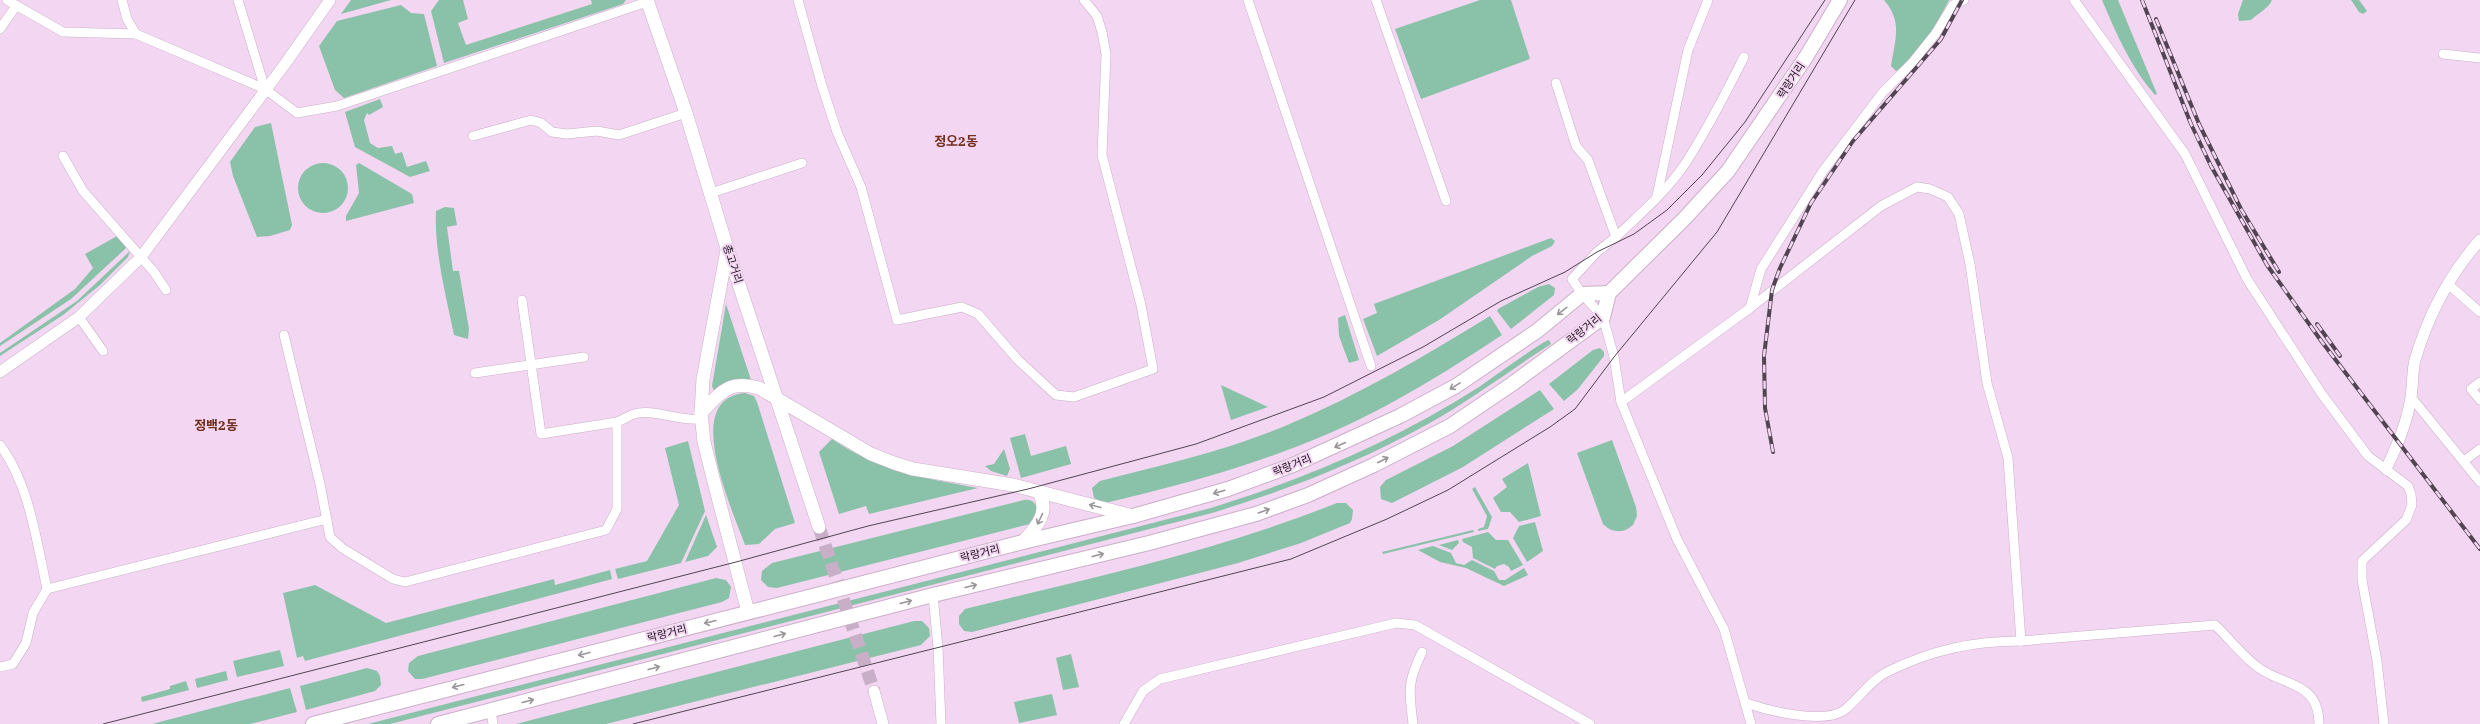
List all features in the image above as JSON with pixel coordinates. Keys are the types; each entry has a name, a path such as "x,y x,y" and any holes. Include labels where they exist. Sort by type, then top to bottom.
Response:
{"main road":[{"name":"총고거리","path":"647,1 686,113 727,248 819,527"},
{"name":"락랑거리","path":"438,724 492,717 933,595 1157,541 1256,514 1308,495 1374,465 1450,426 1512,384 1603,317 1609,293 1685,218 1728,170 1770,112 1839,2"},
{"path":"727,248 703,379 702,416 713,478 748,612"},
{"path":"1582,294 1609,293"},
{"name":"락랑거리","path":"313,724 1023,542 1133,516 1228,489 1293,465 1400,416 1456,386 1537,331 1582,294"},
{"path":"702,416 720,393 738,385 759,388 871,454 894,463 913,469 1013,485 1133,516"},
{"path":"1023,542 1039,524 1044,512 1043,500 1039,492"}],"street":[{"path":"7,0 63,32 136,34 265,89 297,113 337,106 647,1"},
{"path":"122,0 127,19 136,34"},
{"path":"238,0 265,89"},
{"path":"0,372 79,317 141,257 330,0"},
{"path":"798,0 822,86 837,132 861,187 868,209 897,320 962,307 978,314 1018,360 1056,395 1074,397 1153,369 1141,305 1102,155 1106,61 1102,32 1097,16 1084,0"},
{"path":"1248,0 1371,366"},
{"path":"1376,0 1446,201"},
{"path":"1656,199 1688,50 1708,0"},
{"path":"1750,308 1761,269 1823,171 1883,92 1912,63 1936,33 1953,5 1964,0"},
{"path":"2074,0 2185,154 2247,279 2321,393 2368,456 2408,486 2412,505 2406,520 2362,562 2362,580 2377,661 2384,724"},
{"path":"0,29 16,6"},
{"path":"2443,54 2480,58"},
{"path":"1744,57 1720,106 1684,164 1656,199 1616,237 1597,252 1572,279 1582,294 1603,317 1614,357 1621,402 1677,539 1724,629 1751,724"},
{"path":"1556,83 1576,146 1588,160 1616,237"},
{"path":"473,136 530,120 541,123 552,132 567,134 597,131 619,135 686,113"},
{"path":"63,156 88,197 141,257 166,290"},
{"path":"711,193 802,163"},
{"path":"1621,402 1750,308 1887,203 1917,187 1930,189 1948,197 1960,214 1970,264 1987,383 2008,458 2021,641"},
{"path":"2386,469 2400,438 2411,398 2415,362 2428,322 2448,284 2480,240"},
{"path":"2448,284 2480,312"},
{"path":"522,300 541,434 617,422 635,414 657,413 688,421 702,416"},
{"path":"79,317 103,351"},
{"path":"284,335 330,537 342,548 393,579 405,582 606,530 616,509 617,422"},
{"path":"475,373 584,357"},
{"path":"2480,382 2471,389 2480,400"},
{"path":"2411,398 2480,482"},
{"path":"0,445 9,457 19,476 48,589"},
{"path":"2464,461 2480,449"},
{"path":"0,667 13,664 26,644 33,613 48,589 327,520"},
{"path":"933,595 939,654 941,724"},
{"path":"1124,724 1143,691 1160,680 1396,622 1415,625 1590,724"},
{"path":"1746,703 1769,711 1808,718 1826,717 1842,712 1887,671 1914,660 1963,644 1987,641 2021,641 2215,625 2259,668 2302,687 2316,706 2319,724"},
{"path":"1413,724 1408,687 1411,673 1422,652"},
{"path":"874,692 883,724"}],"green space":[{"path":"351,0 391,0 341,14"},
{"path":"439,0 463,0 468,19 458,23 466,45 592,4 591,0 626,0 623,4 444,63 431,11"},
{"path":"1480,0 1511,0 1530,59 1421,99 1395,29"},
{"path":"1884,0 1949,0 1940,18 1919,50 1911,59 1896,71 1891,66 1896,39 1896,24 1890,8"},
{"path":"2102,0 2118,0 2157,94 2155,95 2146,85 2131,62"},
{"path":"2243,0 2272,0 2266,8 2251,20 2239,21 2238,14"},
{"path":"2351,0 2359,0 2367,11 2363,14 2359,12"},
{"path":"401,5 411,13 424,14 437,66 344,98 335,90 319,46 337,21"},
{"path":"380,99 383,107 369,115 367,113 364,120 370,143 378,148 392,146 395,154 402,152 407,167 426,161 430,171 410,177 355,147 345,112"},
{"path":"271,123 292,225 290,230 270,236 257,237 233,176 230,162 255,127"},
{"path":"323,163 332,165 343,174 348,188 346,197 337,208 323,213 314,211 303,202 298,188 300,179 309,168"},
{"path":"359,163 412,194 414,203 346,221 346,216 359,193 356,165"},
{"path":"445,207 454,208 457,225 447,227 453,271 459,271 469,329 468,339 454,335 441,273 437,241 436,211"},
{"path":"117,236 126,247 125,249 71,299 0,346 0,343 75,289 93,268 85,254"},
{"path":"1551,238 1555,241 1552,246 1532,256 1439,320 1377,356 1363,319 1377,313 1374,304"},
{"path":"130,251 128,257 100,285 63,315 0,356 0,353 77,301"},
{"path":"1549,284 1555,288 1554,295 1511,329 1497,311 1498,309 1538,287"},
{"path":"726,304 752,383 714,391 712,386"},
{"path":"1345,315 1359,360 1349,363 1339,336 1338,318"},
{"path":"1490,316 1502,335 1461,362 1391,403 1323,436 1252,463 1179,485 1105,503 1094,498 1092,488 1100,481 1240,443 1312,414 1364,389"},
{"path":"1549,340 1551,344 1475,395 1428,424 1350,463 1268,495 1212,513 390,724 368,724 1211,508 1246,497 1315,471 1383,441 1448,406"},
{"path":"1600,348 1604,352 1604,356 1578,389 1564,401 1549,384 1593,350"},
{"path":"1221,385 1268,407 1231,420"},
{"path":"1540,390 1554,409 1463,467 1392,503 1381,499 1380,487 1386,480 1453,446"},
{"path":"745,393 754,396 757,402 795,523 775,529 759,544 745,545 723,483 716,458 713,434 716,414 726,400"},
{"path":"1025,434 1031,456 1066,446 1071,464 1021,478 1010,438"},
{"path":"832,439 867,459 902,472 978,488 869,514 866,506 839,514 819,452"},
{"path":"1612,440 1636,507 1637,516 1633,525 1621,531 1614,531 1603,524 1577,453"},
{"path":"688,441 705,511 681,563 618,579 615,569 647,561 679,505 665,448"},
{"path":"1004,449 1010,469 1007,476 991,471 985,466 994,464"},
{"path":"1528,463 1541,516 1519,522 1510,512 1501,512 1493,498 1507,487 1502,479"},
{"path":"1475,487 1492,517 1488,529 1478,531 1478,529 1484,527 1487,516 1472,489"},
{"path":"1024,500 1030,500 1034,503 1039,512 1030,524 777,588 768,587 761,580 762,571 772,563"},
{"path":"1337,503 1346,503 1353,510 1350,523 1301,543 1238,563 972,632 964,631 959,624 959,616 965,609 1200,549 1292,520"},
{"path":"706,515 717,547 708,556 685,562"},
{"path":"1535,522 1543,551 1527,562 1513,538 1519,526"},
{"path":"1473,530 1474,532 1383,554 1382,552"},
{"path":"1488,532 1496,540 1508,540 1523,565 1511,571 1509,567 1504,564 1497,566 1495,569 1473,558 1472,547 1463,542 1462,539"},
{"path":"1458,540 1459,543 1452,550 1439,545"},
{"path":"1433,546 1451,553 1456,563 1464,565 1472,560 1494,571 1499,580 1505,580 1524,568 1528,575 1504,586 1466,568 1440,562 1418,550"},
{"path":"610,570 612,579 305,661 303,656 297,658 283,593 315,585 386,623 554,579 555,585"},
{"path":"716,578 726,580 731,587 729,598 722,602 422,679 415,679 408,671 409,663 418,656"},
{"path":"914,621 922,621 929,628 930,636 921,645 606,724 516,724"},
{"path":"280,650 284,666 237,677 233,661"},
{"path":"1071,654 1079,687 1063,690 1056,658"},
{"path":"367,668 377,671 380,676 381,685 375,691 306,710 300,686"},
{"path":"226,671 228,680 197,688 195,679"},
{"path":"186,681 189,690 142,702 141,697 170,689 170,686"},
{"path":"290,688 297,712 250,724 152,724"},
{"path":"1052,694 1057,715 1019,723 1014,702"}],"tunnel":[{"path":"819,527 874,691"}],"tram line":[{"path":"103,724 736,562 868,526 1028,489 1196,444 1324,397 1423,347 1501,301 1565,272 1597,252 1634,234 1667,210 1702,175 1745,122 1825,0"},
{"path":"633,724 1291,559 1387,519 1448,490 1550,427 1575,409 1614,357 1717,232 1855,0"}],"railway":[{"path":"1773,452 1765,408 1764,356 1772,290 1780,268 1811,203 1853,141 1941,39 1962,0"},
{"path":"2142,0 2191,124 2211,166 2267,265 2322,342 2480,549"},
{"path":"2156,19 2199,124 2241,209 2279,272"},
{"path":"2317,324 2340,356"}],"district":[{"name":"정오2동","path":"956,141"},
{"name":"정백2동","path":"216,425"}]}
